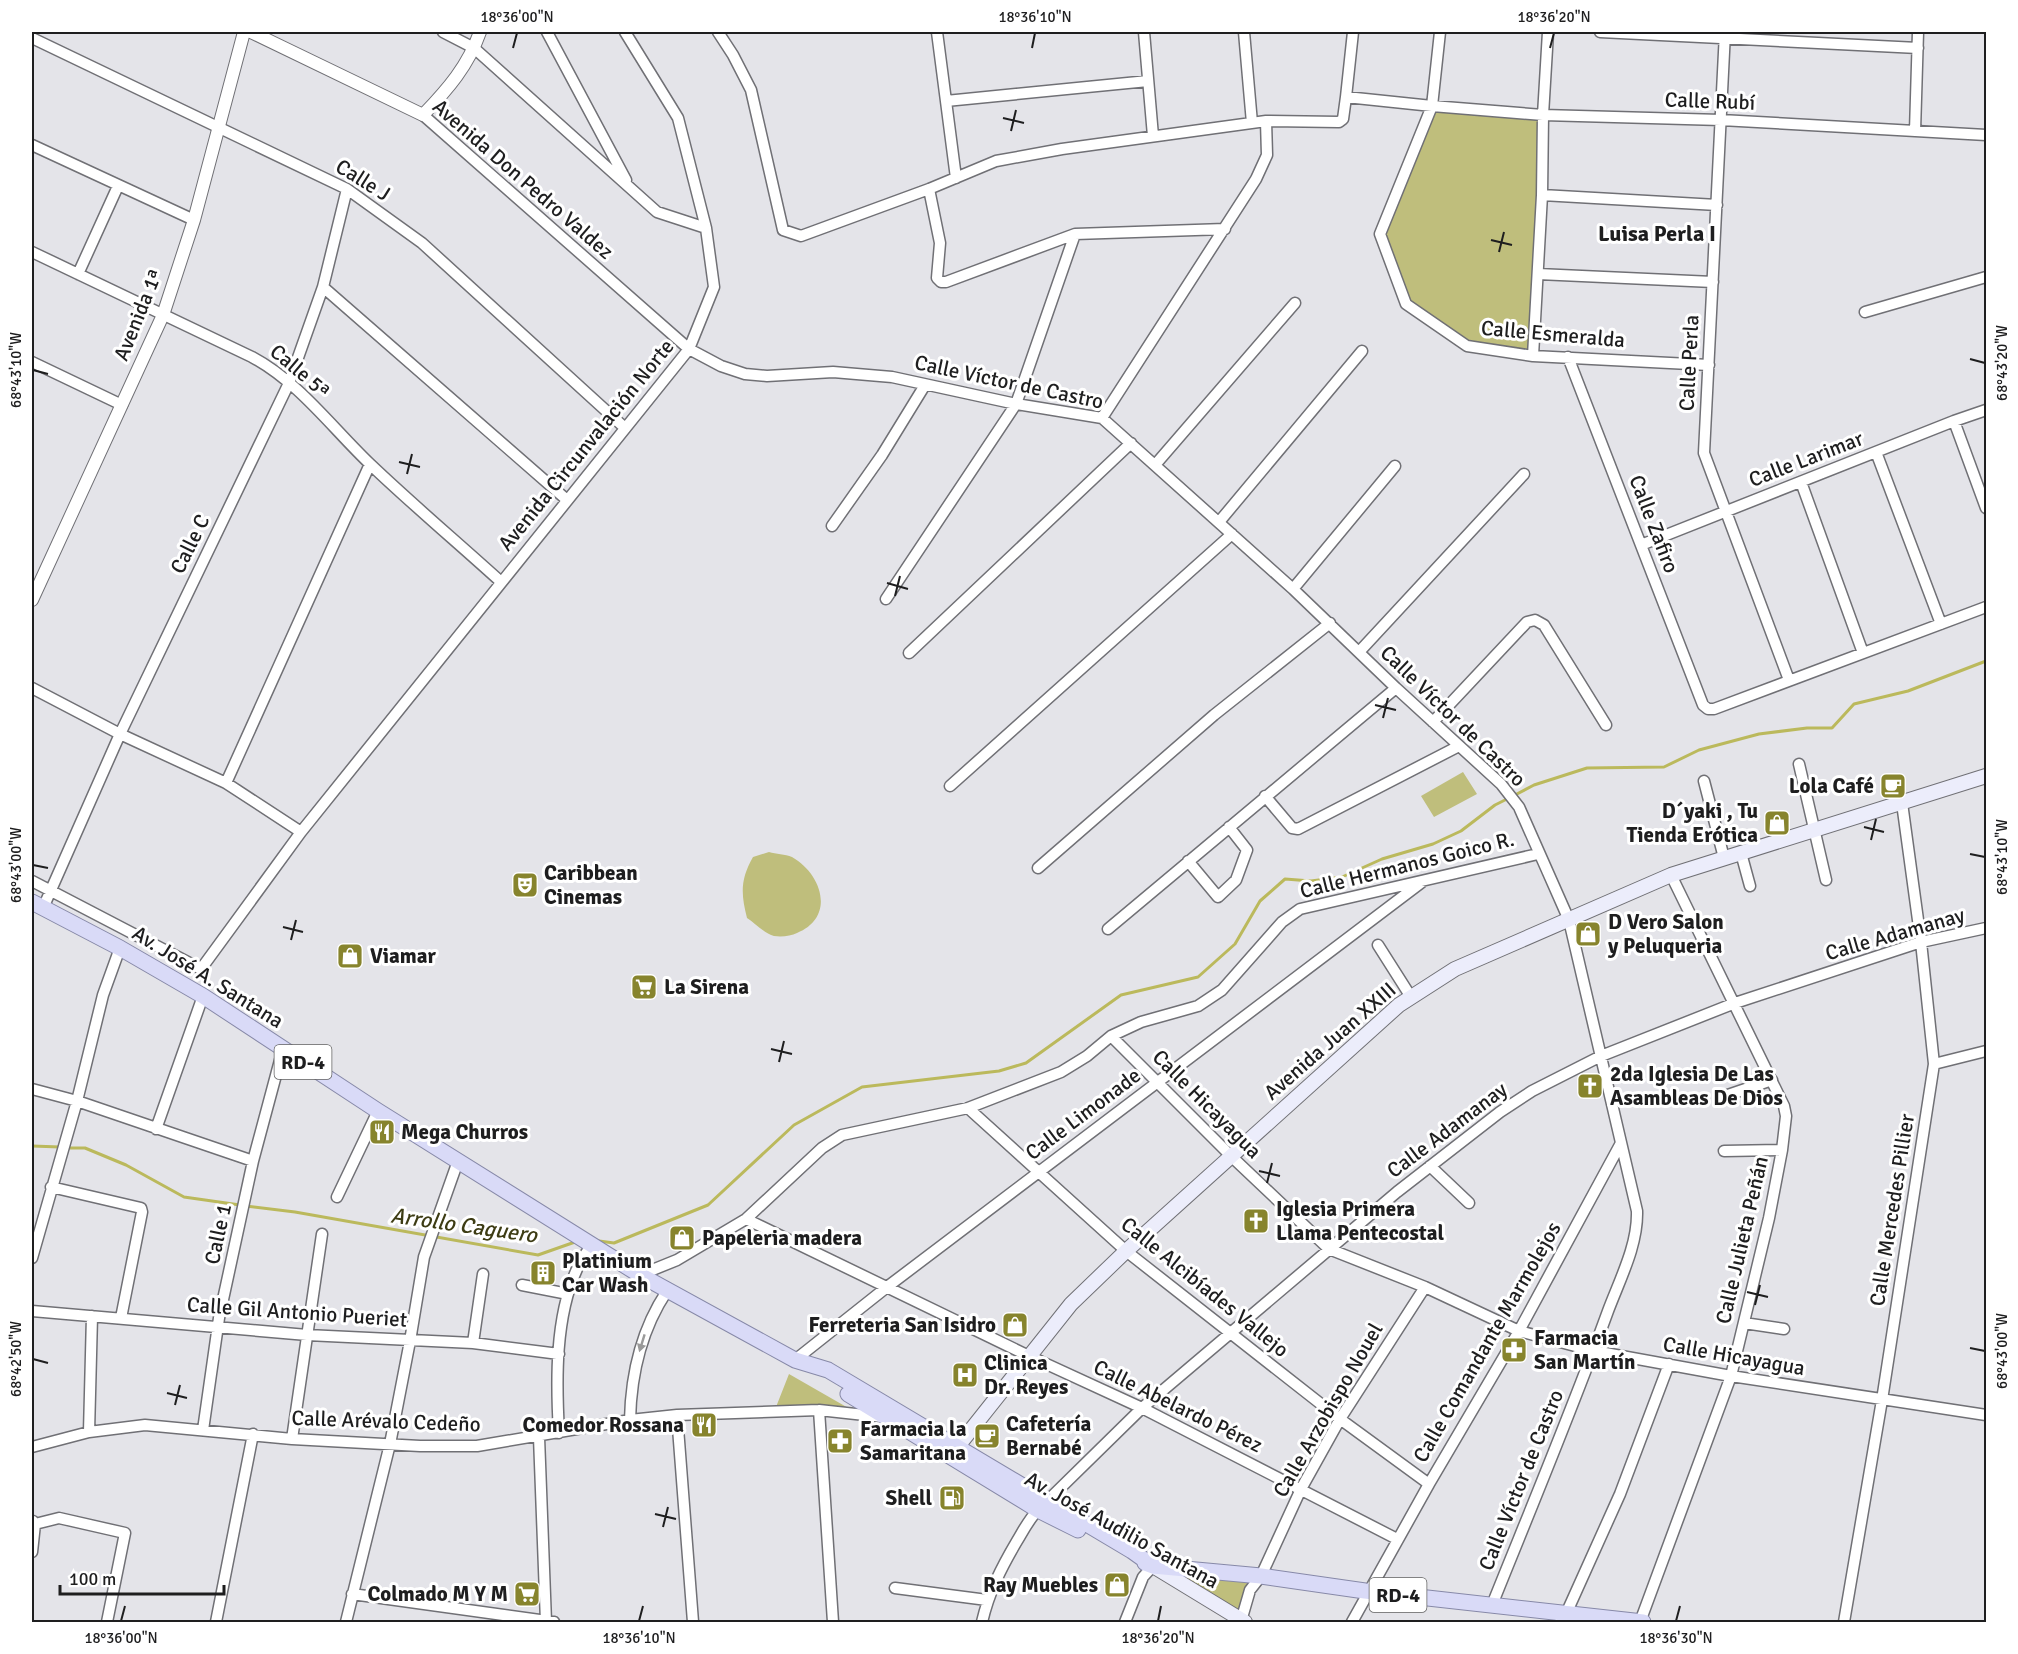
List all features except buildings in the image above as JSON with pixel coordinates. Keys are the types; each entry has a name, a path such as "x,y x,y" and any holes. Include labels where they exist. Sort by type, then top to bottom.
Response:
{"main road":[{"name":"Avenida Juan XXIII","path":"953,1452 1071,1304 1125,1251 1399,1005 1411,997 1455,969 1671,875 1986,776"},
{"name":"Av. José A. Santana","path":"37,905 120,948 203,996 378,1111 590,1244"},
{"name":"RD-4","path":"590,1244 667,1291 795,1360 883,1417 953,1452"},
{"name":"RD-4","path":"795,1360 828,1370 953,1452 1043,1506 1132,1551 1153,1566 1262,1576 1492,1605 1563,1618 1642,1622"},
{"name":"Av. José Audilio Santana","path":"1153,1566 1243,1622"}],"street":[{"name":"Avenida 1ª","path":"32,600 163,315 194,220 244,32"},
{"name":"Avenida Don Pedro Valdez","path":"251,32 423,115 689,350"},
{"path":"443,32 474,48 657,212 706,228"},
{"path":"423,115 452,84 474,48 480,32"},
{"path":"547,32 630,188"},
{"name":"Avenida Circunvalación Norte","path":"51,891 201,969 301,832 689,350 714,287 706,228 678,118 625,32"},
{"path":"718,32 751,90 783,230 801,236 996,162 1062,148 1266,120 1339,122 1343,119 1353,32"},
{"path":"937,32 956,178"},
{"path":"1144,32 1153,136"},
{"path":"1244,32 1252,123"},
{"name":"Calle Esmeralda","path":"1440,32 1432,106 1380,234 1406,304 1467,346 1533,356 1709,365"},
{"path":"1533,356 1548,32"},
{"path":"1600,32 1725,35 1918,48"},
{"path":"1915,131 1918,32"},
{"name":"Calle Perla","path":"1725,35 1704,453 1789,680"},
{"name":"Calle J","path":"32,38 347,189 422,243 625,428"},
{"path":"946,101 1148,81"},
{"name":"Calle Rubí","path":"1346,97 1543,115 1721,120 1986,135"},
{"path":"1102,418 1262,168 1267,155 1266,120"},
{"path":"32,145 194,220"},
{"path":"78,274 118,186"},
{"name":"Calle C","path":"37,905 51,891 120,734 289,383 323,287 347,189"},
{"path":"929,189 940,243 937,278 941,282 1075,234 1225,229"},
{"path":"1542,195 1717,205"},
{"path":"886,599 1016,404 1075,234"},
{"name":"Calle 5ª","path":"32,252 268,366 289,383 370,464 501,582"},
{"path":"1538,274 1713,282"},
{"path":"1865,312 1986,277"},
{"path":"323,287 567,500"},
{"path":"1155,465 1295,303"},
{"name":"Calle Víctor de Castro","path":"689,350 721,366 745,374 767,376 833,372 892,378 1016,404 1102,418 1330,623 1396,688 1501,784 1519,807 1569,920 1637,1211 1637,1225 1633,1244 1594,1351 1492,1605"},
{"path":"1219,522 1362,351"},
{"name":"Calle Zafiro","path":"1568,357 1703,705 1708,709 1714,709 1789,680"},
{"path":"32,365 122,405"},
{"path":"832,526 882,455 925,385"},
{"name":"Calle Larimar","path":"1641,545 1986,410"},
{"path":"1953,421 1986,508"},
{"path":"909,653 1131,443"},
{"path":"1876,452 1941,624"},
{"path":"226,783 370,464"},
{"path":"1293,589 1395,466"},
{"path":"1359,652 1524,474"},
{"path":"1801,482 1863,653"},
{"path":"950,786 1232,534"},
{"path":"1789,680 1986,607"},
{"path":"1433,722 1527,622 1535,620 1544,625 1606,725"},
{"path":"1038,868 1214,715 1330,623"},
{"path":"32,688 120,734 226,783 301,832"},
{"path":"1108,929 1396,688"},
{"path":"1265,796 1292,828 1298,829 1459,746"},
{"path":"1799,764 1826,880"},
{"path":"1704,781 1724,858"},
{"name":"Calle Mercedes Pillier","path":"1844,1623 1882,1400 1934,1064 1922,942 1902,803"},
{"path":"1188,861 1218,897 1236,880 1247,850 1229,827"},
{"path":"1741,853 1750,886"},
{"name":"Calle Hermanos Goico R.","path":"640,1275 677,1260 746,1219 822,1148 842,1135 968,1108 1061,1072 1088,1056 1111,1036 1142,1022 1198,1006 1222,990 1282,922 1299,909 1538,854"},
{"name":"Calle Julieta Peñán","path":"1642,1622 1731,1376 1769,1218 1786,1116 1772,1080 1671,875"},
{"name":"Calle Limonade","path":"795,1360 887,1287 1426,879"},
{"path":"32,881 51,891"},
{"name":"Calle Adamanay","path":"981,1623 987,1600 1000,1569 1030,1519 1142,1408 1329,1249 1500,1112 1532,1091 1601,1056 1735,1004 1922,942 1986,928"},
{"path":"1378,945 1411,997"},
{"path":"32,1258 77,1101 103,995 120,948"},
{"path":"156,1128 203,996"},
{"name":"Calle Hicayagua","path":"1111,1036 1231,1156 1329,1249 1425,1287 1519,1330 1594,1351 1731,1376 1986,1415"},
{"name":"Calle 1","path":"203,1430 218,1326 245,1198 283,1049"},
{"path":"1934,1064 1986,1051"},
{"path":"1719,1098 1772,1080"},
{"path":"32,1089 77,1101 254,1161"},
{"name":"Calle Alcibíades Vallejo","path":"968,1108 1125,1251 1340,1419 1428,1484"},
{"path":"338,1197 378,1111"},
{"name":"Calle Comandante Marmolejos","path":"1352,1623 1428,1484 1519,1330 1621,1143"},
{"path":"1724,1151 1782,1150"},
{"path":"346,1623 390,1444 424,1257 458,1161"},
{"path":"1430,1166 1470,1203"},
{"path":"51,1187 141,1208 121,1318"},
{"name":"Calle Abelardo Pérez","path":"746,1219 1142,1408 1397,1539"},
{"path":"292,1439 322,1234"},
{"path":"559,1433 557,1390 563,1317 577,1268 590,1244"},
{"path":"473,1343 483,1274"},
{"path":"522,1285 568,1294"},
{"name":"Calle Arzobispo Nouel","path":"1243,1622 1250,1590 1262,1576 1301,1489 1340,1419 1425,1287"},
{"path":"630,1420 631,1393 641,1346 656,1309 667,1291"},
{"name":"Calle Gil Antonio Pueriet","path":"32,1311 307,1335 473,1343 560,1354"},
{"path":"89,1432 92,1316"},
{"path":"1744,1323 1784,1329"},
{"path":"1563,1618 1620,1494 1669,1364"},
{"path":"819,1410 833,1623"},
{"name":"Calle Arévalo Cedeño","path":"32,1447 89,1432 145,1425 292,1439 420,1446 477,1446 630,1420 677,1415 819,1410 883,1417"},
{"path":"677,1415 693,1623"},
{"path":"216,1623 253,1434"},
{"path":"352,1594 548,1622 539,1437"},
{"path":"32,1552 33,1521 59,1518 125,1533 107,1623"},
{"path":"1125,1623 1143,1577 1153,1566"},
{"path":"894,1588 987,1600"}],"shaded area":[{"path":"1432,106 1543,115 1533,356 1467,346 1406,304 1380,234"},
{"path":"1463,772 1477,794 1434,817 1421,796"},
{"path":"769,852 792,857 802,864 817,884 820,906 817,917 809,926 792,935 771,935 747,918 743,894 746,873 753,857"},
{"path":"789,1374 850,1409 818,1404 776,1407"},
{"path":"1153,1566 1261,1576 1241,1621"}],"waterway":[{"path":"1515,795 1534,785 1587,768 1664,767 1699,750 1759,734 1807,728 1832,728 1854,704 1908,691 1986,661"},
{"path":"599,1241 614,1243 708,1205 794,1125 862,1087 999,1071 1026,1063 1121,995 1198,977 1235,944 1260,901 1285,879 1311,881 1342,877 1382,859 1433,844 1461,831 1495,805 1509,798"},
{"name":"Arrollo Caguero","path":"32,1146 60,1147"},
{"name":"Arrollo Caguero","path":"66,1148 85,1148 126,1165 184,1197 240,1205"},
{"name":"Arrollo Caguero","path":"246,1206 295,1212 538,1255 575,1242"}],"place":[{"name":"Lola Café","path":"1893,786"},
{"name":"D´yaki , Tu Tienda Erótica","path":"1777,823"},
{"name":"Caribbean Cinemas","path":"525,885"},
{"name":"D Vero Salon y Peluqueria","path":"1588,934"},
{"name":"Viamar","path":"350,956"},
{"name":"La Sirena","path":"644,987"},
{"name":"2da Iglesia De Las Asambleas De Dios","path":"1590,1086"},
{"name":"Mega Churros","path":"382,1132"},
{"name":"Iglesia Primera Llama Pentecostal","path":"1256,1221"},
{"name":"Papeleria madera","path":"682,1238"},
{"name":"Platinium Car Wash","path":"543,1273"},
{"name":"Ferreteria San Isidro","path":"1015,1325"},
{"name":"Farmacia San Martín","path":"1514,1350"},
{"name":"Clinica Dr. Reyes","path":"965,1375"},
{"name":"Comedor Rossana","path":"704,1425"},
{"name":"Cafetería Bernabé","path":"987,1436"},
{"name":"Farmacia la Samaritana","path":"840,1441"},
{"name":"Shell","path":"952,1498"},
{"name":"Ray Muebles","path":"1117,1585"},
{"name":"Colmado M Y M","path":"527,1594"}],"district":[{"name":"Luisa Perla I","path":"1657,233"}]}
